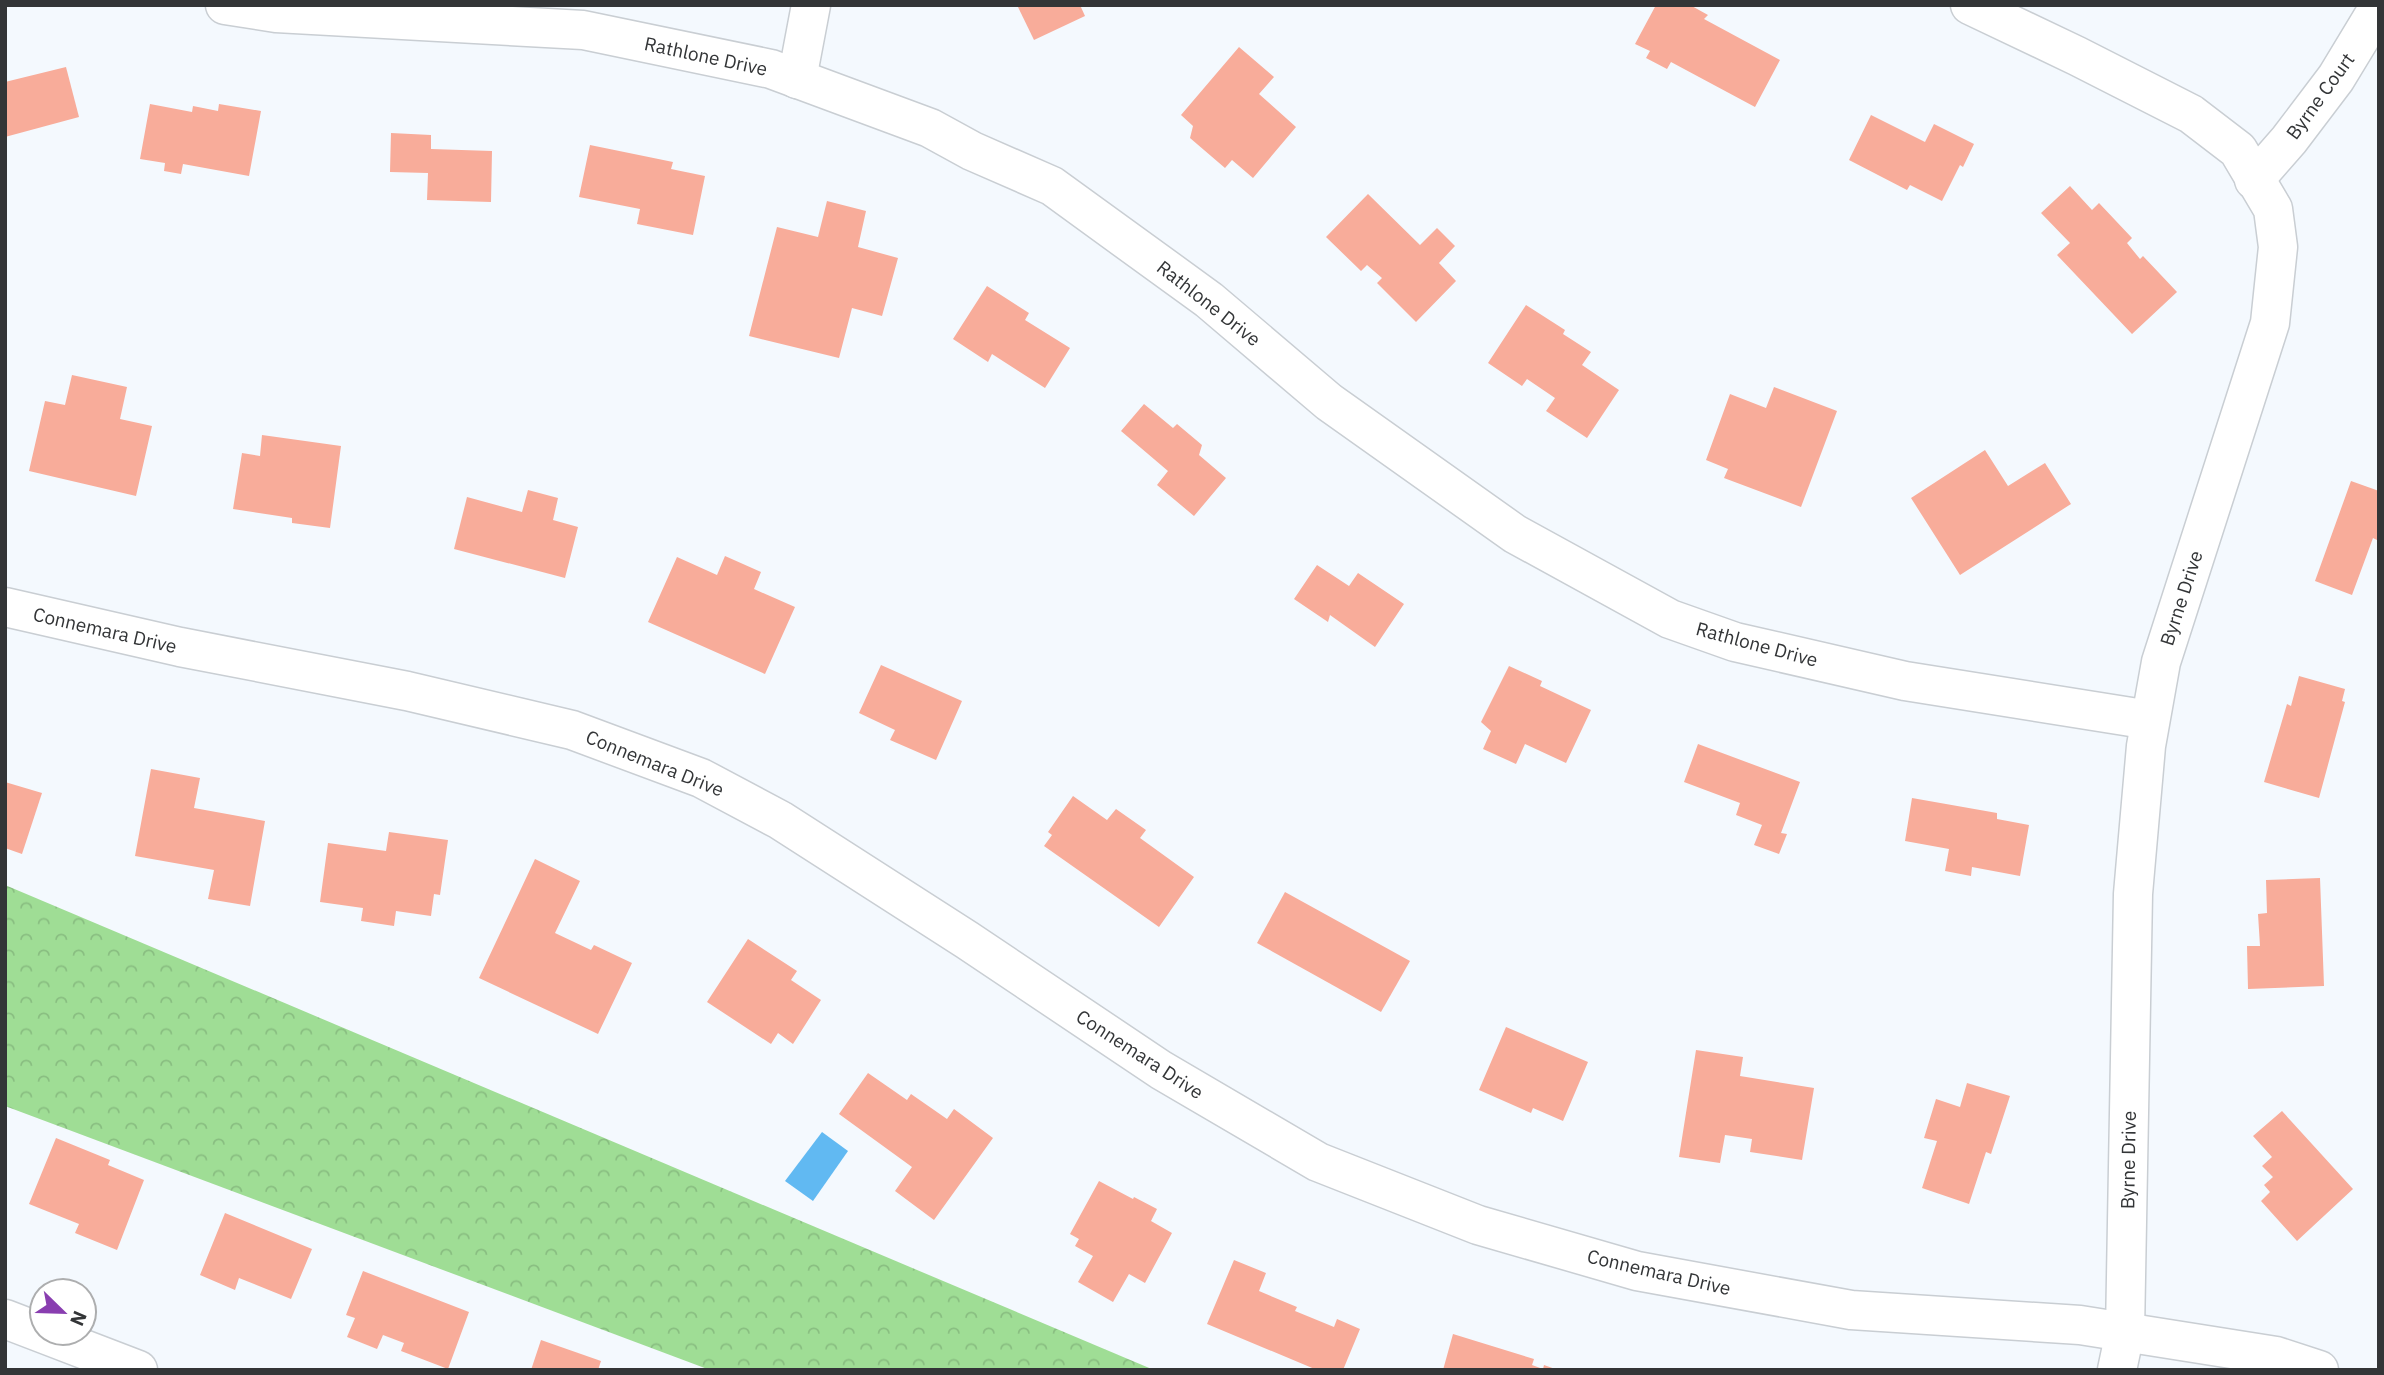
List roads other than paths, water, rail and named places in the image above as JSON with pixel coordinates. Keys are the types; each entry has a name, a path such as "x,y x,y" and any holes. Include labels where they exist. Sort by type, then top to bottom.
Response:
{"street":[{"name":"Rathlone Drive","path":"225,5 276,13 583,30 771,69 930,128 972,151 1052,186 1209,300 1329,402 1504,526 1670,619 1735,642 1905,681 2150,720"},
{"path":"797,79 811,5"},
{"name":"Byrne Drive","path":"1970,5 2191,114 2238,150 2273,209 2277,247 2270,323 2161,662 2146,746 2133,894 2125,1332 2117,1370"},
{"name":"Byrne Court","path":"2254,180 2289,140 2336,78 2379,7"},
{"name":"Connemara Drive","path":"5,607 180,647 407,691 572,730 701,778 780,820 967,940 1161,1070 1318,1162 1478,1225 1637,1271 1851,1310 2080,1325 2276,1356 2319,1370"},
{"path":"5,1319 138,1370"}],"water":[{"path":"822,1132 848,1151 813,1201 785,1181"}]}
